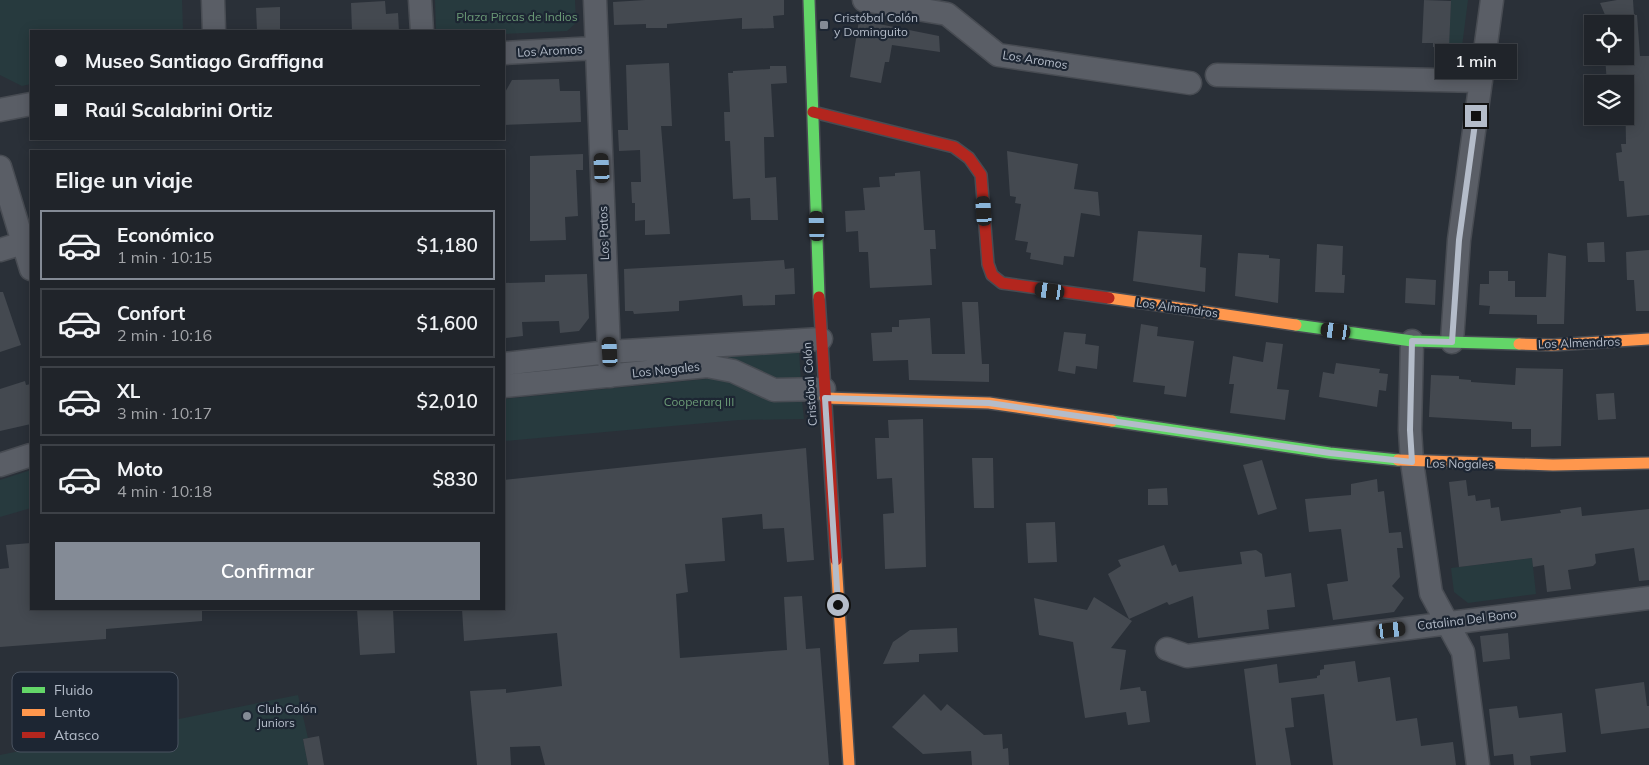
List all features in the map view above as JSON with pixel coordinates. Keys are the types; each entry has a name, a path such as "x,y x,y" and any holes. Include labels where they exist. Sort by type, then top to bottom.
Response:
{"street":[{"path":"213,0 214,30"},
{"path":"420,0 422,30"},
{"name":"Los Patos","path":"594,0 610,376"},
{"name":"Cristóbal Colón","path":"810,0 821,339 849,765"},
{"name":"Los Aromos","path":"864,0 947,14 998,55 1190,83"},
{"path":"1452,342 1459,240 1492,0"},
{"name":"Los Aromos","path":"505,53 596,48"},
{"path":"1217,76 1481,81"},
{"path":"0,110 30,104"},
{"name":"Los Almendros","path":"814,112 943,143 954,147 970,158 981,175 988,264 992,275 1002,283 1412,341 1553,345 1649,339"},
{"path":"0,167 30,266"},
{"path":"0,250 23,243"},
{"name":"Los Nogales","path":"505,364 610,352 821,339"},
{"path":"1412,341 1410,430 1412,462 1431,593 1463,652 1478,765"},
{"name":"Los Nogales","path":"505,386 707,366 733,371 774,390 989,403 1330,453 1412,462 1553,465 1649,463"},
{"path":"0,465 30,455"},
{"name":"Catalina Del Bono","path":"1166,649 1187,656 1649,598"}],"green space":[{"path":"0,0 182,0 183,30 30,30 30,84 22,86 0,75"},
{"name":"Plaza Pircas de Indios","path":"435,0 575,0 576,23 567,31 505,34 505,30 436,30"},
{"path":"1451,0 1468,0 1461,54 1448,62"},
{"name":"Cooperarq III","path":"799,351 801,382 627,366 627,362"},
{"name":"Cooperarq III","path":"716,378 730,380 772,400 802,401 804,419 739,420 505,441 505,399"},
{"path":"30,470 30,508 0,517 0,480"},
{"path":"1532,558 1536,594 1468,603 1454,592 1451,568"},
{"name":"Club Colón Juniors","path":"298,695 308,738 303,739 308,765 0,765 0,755 15,752 178,752 178,719"}],"building":[{"path":"645,0 784,0 784,15 773,16 774,28 742,29 742,18 667,24 667,28 646,28 646,24 614,25 613,2"},
{"path":"1424,0 1451,1 1449,48 1433,47 1433,43 1422,43"},
{"path":"1633,0 1634,15 1605,15 1600,3"},
{"path":"385,1 386,14 398,13 399,30 352,30 351,3"},
{"path":"280,7 280,30 257,30 256,8"},
{"path":"1634,15 1637,15 1640,56 1649,56 1649,215 1627,217 1624,181 1619,181 1616,153 1622,152 1621,144 1626,144 1626,125 1634,125 1634,75 1606,75 1606,65 1634,65"},
{"path":"859,20 939,36 940,52 892,45 889,62 885,62 881,83 850,77"},
{"path":"669,63 672,126 661,126 670,234 645,235 645,220 635,221 635,203 632,203 631,182 641,182 640,150 619,151 618,130 628,130 626,65"},
{"path":"770,66 786,66 787,83 771,84 774,137 764,137 765,178 776,177 778,220 751,220 750,198 733,199 730,141 725,141 724,112 730,112 728,73 733,73 733,71 770,69"},
{"path":"559,79 560,91 580,91 581,122 505,125 505,92 512,80"},
{"path":"1007,151 1078,164 1074,189 1098,192 1100,216 1081,213 1074,257 1064,256 1063,265 1030,259 1031,253 1026,252 1028,242 1015,240 1021,204 1015,203 1016,197 1010,196"},
{"path":"583,154 583,170 576,170 578,216 565,217 566,240 530,241 530,156"},
{"path":"920,171 924,230 935,230 936,249 930,249 932,285 870,288 868,252 859,252 858,231 846,232 845,211 865,210 863,188 880,187 879,177 895,176 895,173"},
{"path":"1138,231 1202,235 1200,267 1206,268 1205,292 1133,281"},
{"path":"1604,242 1605,262 1588,262 1587,243"},
{"path":"1317,244 1343,246 1342,275 1345,275 1344,293 1315,292"},
{"path":"1649,250 1649,311 1636,311 1634,280 1627,280 1626,252"},
{"path":"1238,253 1269,255 1269,258 1280,259 1278,303 1235,296"},
{"path":"1548,253 1566,256 1564,324 1537,324 1537,315 1489,314 1490,306 1479,305 1480,284 1489,284 1489,271 1508,271 1508,281 1515,281 1515,297 1546,297"},
{"path":"784,260 785,269 794,268 795,294 775,295 775,305 743,306 742,295 679,301 679,311 634,314 633,311 625,311 624,269"},
{"path":"587,274 589,318 579,331 560,333 559,321 522,322 523,336 506,338 505,283 545,282 545,275"},
{"path":"1406,278 1436,280 1435,305 1405,303"},
{"path":"0,292 3,292 21,345 0,352"},
{"path":"962,302 978,302 982,364 989,364 989,382 909,380 908,360 873,361 871,333 892,332 892,327 899,327 899,320 930,318 932,354 965,354"},
{"path":"1141,324 1158,327 1157,336 1194,341 1186,397 1164,394 1165,386 1133,382"},
{"path":"1064,332 1086,334 1085,344 1099,346 1097,369 1076,366 1075,374 1058,371"},
{"path":"1266,342 1283,344 1277,389 1289,390 1285,420 1230,413 1234,384 1229,384 1233,356 1263,362"},
{"path":"1336,363 1380,369 1379,373 1388,374 1386,391 1379,390 1377,407 1319,397 1323,372 1334,374"},
{"path":"1516,368 1563,369 1561,446 1531,447 1531,429 1512,429 1512,422 1429,417 1431,375 1459,376 1459,379 1471,380 1471,382 1515,385"},
{"path":"25,381 26,385 30,384 30,424 0,431 0,389"},
{"path":"1614,393 1616,419 1598,420 1596,394"},
{"path":"923,419 926,567 885,569 883,514 894,513 892,478 877,479 875,438 889,438 888,420"},
{"path":"806,448 814,560 787,562 784,528 763,529 762,514 722,518 725,561 685,564 688,592 676,594 680,658 787,650 784,597 802,596 806,649 820,648 829,765 545,765 540,746 510,747 511,765 477,765 470,691 506,689 506,693 562,686 557,633 464,641 462,610 505,610 505,480"},
{"path":"972,458 993,458 994,508 974,508"},
{"path":"1262,460 1277,509 1258,515 1243,465"},
{"path":"1377,479 1378,492 1384,491 1389,533 1401,532 1403,548 1397,548 1400,577 1392,586 1404,598 1394,612 1333,620 1327,584 1348,581 1341,529 1309,532 1305,499 1351,495 1351,484"},
{"path":"1466,480 1468,496 1475,495 1476,501 1490,499 1491,508 1499,507 1501,521 1561,513 1560,510 1581,507 1582,516 1649,509 1649,580 1639,581 1634,548 1595,554 1596,563 1593,566 1568,570 1571,589 1547,592 1544,565 1533,567 1532,558 1459,567 1449,482"},
{"path":"1167,488 1168,505 1148,505 1148,489"},
{"path":"1055,522 1057,562 1028,563 1026,523"},
{"path":"30,543 30,610 202,610 202,621 106,629 106,639 0,647 0,569 9,568 6,545"},
{"path":"1164,545 1172,566 1176,564 1179,572 1242,564 1240,552 1256,550 1262,554 1265,577 1291,573 1295,607 1267,610 1269,629 1198,638 1193,596 1169,605 1167,602 1129,619 1108,574 1121,566 1118,560"},
{"path":"1094,597 1132,621 1111,648 1126,650 1120,690 1140,687 1141,691 1146,691 1150,722 1128,725 1126,712 1085,718 1073,642 1039,635 1034,598 1087,610"},
{"path":"357,610 393,610 395,653 360,655"},
{"path":"957,628 958,652 919,654 919,662 883,664 893,642 910,630"},
{"path":"1508,633 1510,659 1483,662 1480,636"},
{"path":"1355,661 1358,682 1390,677 1396,721 1417,718 1421,746 1453,742 1456,765 1333,765 1324,694 1291,698 1294,727 1285,728 1291,765 1256,765 1244,669 1277,664 1279,683 1317,678 1320,675 1320,670 1324,669 1324,665"},
{"path":"1644,682 1647,706 1649,706 1649,728 1601,734 1595,689"},
{"path":"924,694 941,711 947,704 984,735 1002,734 1003,749 1008,748 1009,765 972,765 971,751 923,754 892,727"},
{"path":"1517,706 1519,718 1562,713 1566,752 1530,756 1531,765 1514,765 1513,754 1494,756 1489,709"},
{"path":"319,736 324,765 308,765 303,739"}],"traffic: fast":[{"path":"809,0 819,297"},
{"path":"1296,325 1412,341 1519,344"},
{"path":"1112,421 1330,453 1398,460"}],"traffic: slow":[{"path":"1109,298 1296,325"},
{"path":"1519,344 1553,345 1649,339"},
{"path":"825,398 989,403 1112,421"},
{"path":"1398,460 1553,465 1649,463"},
{"path":"836,560 849,765"}],"traffic: jam":[{"path":"813,112 954,147 969,158 981,175 988,264 992,275 1002,283 1109,298"},
{"path":"819,297 836,560"}],"place":[{"name":"Cristóbal Colón y Dominguito","path":"824,25"},
{"name":"Club Colón Juniors","path":"247,716"}],"route":[{"path":"838,605 825,398 989,403 1330,453 1412,462 1410,430 1412,341 1452,342 1459,240 1476,116"}]}
